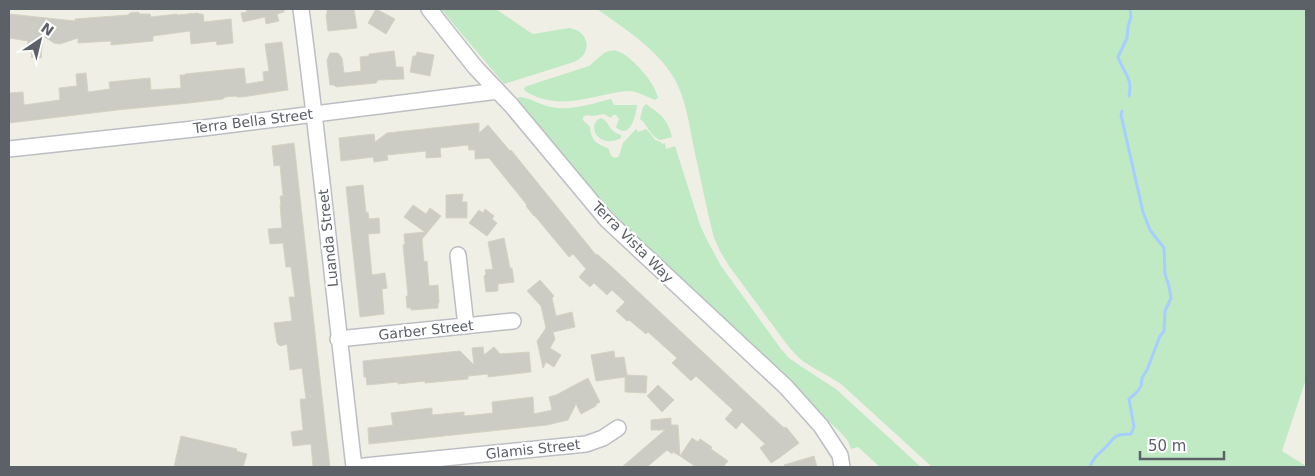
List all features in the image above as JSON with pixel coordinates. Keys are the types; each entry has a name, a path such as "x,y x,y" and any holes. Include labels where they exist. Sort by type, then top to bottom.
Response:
{"street":[{"name":"Luanda Street","path":"301,9 315,113 338,339 354,467"},
{"name":"Terra Vista Way","path":"429,9 607,220 786,387 816,419 840,455 842,467"},
{"name":"Terra Bella Street","path":"9,149 203,128 498,91"},
{"path":"458,255 466,326"},
{"name":"Garber Street","path":"338,339 513,321"},
{"name":"Glamis Street","path":"354,467 586,444 603,438 618,428"}],"green space":[{"path":"441,9 496,9 533,34 569,28 581,33 585,38 586,49 584,54 574,62 504,84"},
{"path":"597,9 1306,9 1306,379 1282,451 1306,467 932,467 841,384 797,356 729,266 714,238 686,110 678,85 667,67 649,48"},
{"path":"609,51 623,54 636,64 653,85 658,98 655,100 640,93 630,91 580,100 552,101 534,96 525,91 524,88 527,86 589,66"},
{"path":"520,97 558,108 581,106 611,99 614,105 637,105 631,125 625,131 616,127 619,119 616,115 613,115 611,118 604,114 586,115 583,117 583,120 590,127 595,141 608,148 611,155 616,158 619,156 623,143 636,129 638,132 646,129 655,140 662,144 665,143 666,149 675,146 700,225 707,240 721,266 781,349 789,358 836,389 921,467 880,467 858,447 851,449 848,441 839,431 628,234 515,99"},
{"path":"646,104 663,118 672,137 658,139 640,119 643,107"},
{"path":"601,118 613,131 621,135 621,138 606,141 597,135 594,131 594,126 596,121"}],"building":[{"path":"246,9 284,9 284,12 277,14 279,21 266,24 265,17 243,22 241,13 247,12"},
{"path":"327,9 354,9 357,28 328,31"},
{"path":"376,9 395,19 386,34 368,23"},
{"path":"138,12 140,14 150,14 151,17 198,13 203,14 204,22 231,19 233,43 217,45 216,41 191,44 190,31 153,36 153,41 111,45 111,41 78,43 78,38 60,44 54,43 43,36 41,58 31,57 32,52 27,51 28,41 9,38 9,14 75,21 75,19 128,15"},
{"path":"282,42 288,90 242,97 225,97 223,99 9,123 9,93 23,92 24,105 60,100 59,88 77,86 76,74 86,73 88,92 110,89 109,82 150,78 151,90 181,88 180,75 244,68 246,84 264,81 263,72 269,71 265,44"},
{"path":"394,51 396,67 403,67 404,79 378,80 376,83 336,87 330,85 327,60 330,53 338,53 342,58 344,73 361,71 360,57"},
{"path":"417,52 434,55 430,76 410,72 413,56 416,56"},
{"path":"479,123 479,133 488,125 511,150 596,255 613,268 783,427 787,428 799,443 771,463 760,448 765,444 742,422 736,429 725,419 733,410 696,376 691,381 672,363 677,358 648,332 646,334 616,311 625,302 612,290 607,295 594,283 590,287 579,277 586,269 573,254 569,257 489,158 475,159 475,150 469,150 468,145 440,148 441,157 426,158 426,151 387,155 388,160 374,162 373,157 341,161 339,138 374,134 375,142 387,133"},
{"path":"294,143 330,467 313,467 311,444 293,446 291,432 303,430 300,399 306,399 302,368 290,370 287,344 280,346 277,343 274,323 292,321 289,297 295,297 291,267 286,267 283,243 270,244 268,229 282,228 280,196 283,196 280,165 274,166 272,146"},
{"path":"363,185 366,213 368,212 369,219 379,218 380,233 368,234 372,275 385,273 387,288 382,289 384,314 360,317 346,187"},
{"path":"463,194 462,202 467,202 467,218 446,218 446,195"},
{"path":"413,205 426,214 430,208 441,216 422,239 424,262 427,261 429,286 438,285 438,308 411,310 411,308 407,308 404,234 425,232 404,217"},
{"path":"485,209 494,216 492,219 497,223 487,236 469,223 479,210 483,213"},
{"path":"504,238 514,282 498,284 498,291 486,292 485,270 493,269 488,242"},
{"path":"540,280 554,296 552,298 556,316 572,312 575,327 553,332 555,339 550,348 561,355 554,367 546,362 543,368 537,341 546,328 541,306 527,291"},
{"path":"483,347 484,355 494,347 500,354 529,352 531,372 488,377 488,374 468,376 468,379 425,383 425,381 367,385 366,377 364,377 363,361 460,351 474,365 472,348"},
{"path":"614,351 615,358 624,357 627,375 647,376 646,393 625,392 625,377 596,381 591,355"},
{"path":"588,378 600,402 581,414 576,404 568,420 547,425 369,444 368,428 393,425 391,413 432,408 432,415 464,412 464,416 493,413 492,402 533,397 534,414 552,410 549,397"},
{"path":"658,385 674,400 662,412 647,396"},
{"path":"671,418 671,425 678,425 680,456 673,452 672,454 667,450 647,467 622,467 665,430 651,430 651,420"},
{"path":"181,436 237,449 236,451 247,454 243,467 174,467"},
{"path":"692,438 698,442 700,439 728,461 723,467 696,467 680,456"},
{"path":"814,456 817,467 785,467 784,465"}],"waterway":[{"path":"1129,96 1129,80 1118,57 1127,38 1131,17 1130,9"},
{"path":"1090,467 1095,458 1114,438 1131,434 1134,427 1129,399 1141,386 1142,378 1160,336 1164,331 1165,311 1171,298 1165,274 1164,248 1150,230 1143,212 1121,115 1122,111"}]}
